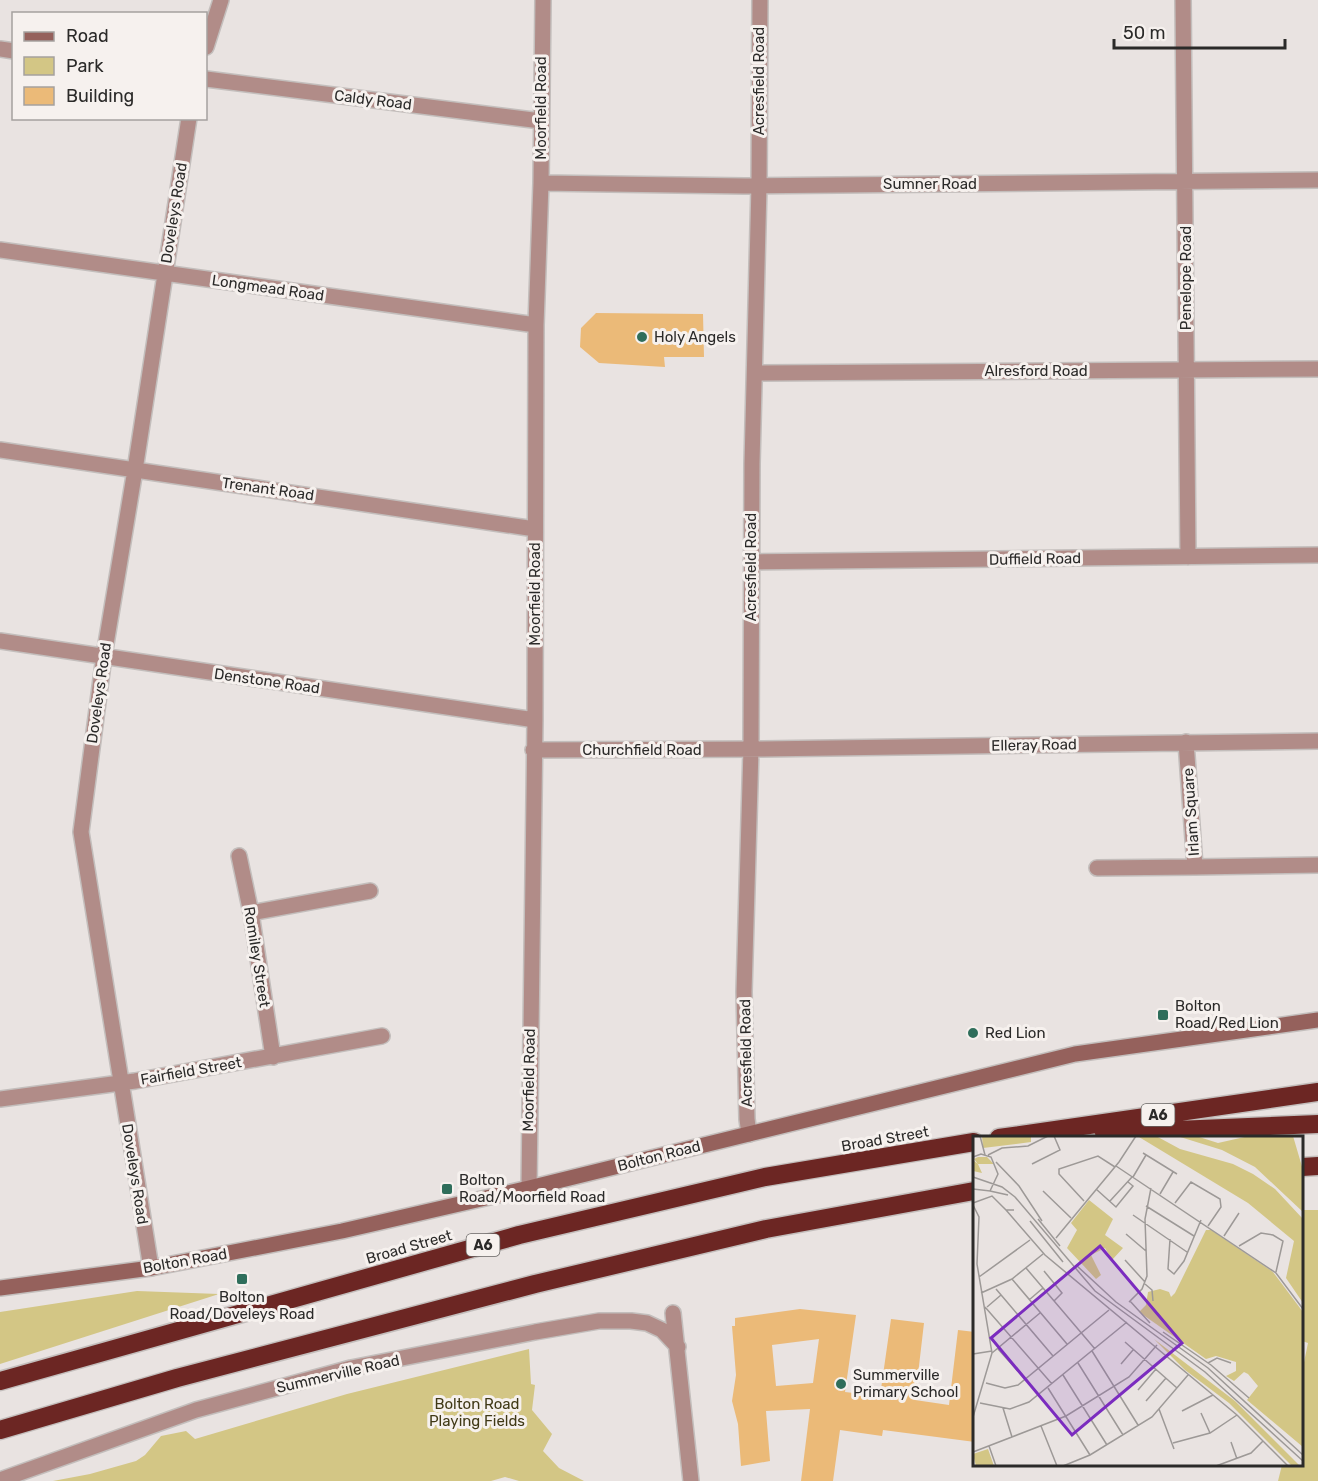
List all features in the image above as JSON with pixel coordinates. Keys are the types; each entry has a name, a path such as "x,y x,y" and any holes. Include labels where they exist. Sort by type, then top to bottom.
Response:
{"highway":[{"name":"A6","path":"1007,1136 1318,1092"},
{"path":"1024,1136 1318,1124"},
{"name":"Broad Street","path":"0,1381 519,1235 765,1177 973,1142"},
{"path":"1303,1167 1318,1166"},
{"path":"0,1430 177,1378 535,1284 766,1229 973,1191"}],"street":[{"path":"207,44 221,0"},
{"name":"Moorfield Road","path":"528,1188 536,326 541,183 543,0"},
{"name":"Acresfield Road","path":"749,1134 744,992 751,749 751,562 759,186 760,0"},
{"name":"Penelope Road","path":"1183,0 1188,557"},
{"name":"Caldy Road","path":"207,79 541,121"},
{"name":"Doveleys Road","path":"151,1268 81,832 104,656 189,120"},
{"name":"Sumner Road","path":"541,183 759,186 1318,180"},
{"name":"Longmead Road","path":"0,250 536,326"},
{"name":"Alresford Road","path":"755,373 1318,369"},
{"name":"Trenant Road","path":"0,450 535,529"},
{"name":"Duffield Road","path":"751,562 1318,555"},
{"name":"Denstone Road","path":"0,641 534,720"},
{"name":"Elleray Road","path":"751,749 1318,741"},
{"name":"Irlam Square","path":"1186,742 1195,867 1318,865"},
{"name":"Churchfield Road","path":"533,750 751,749"},
{"name":"Romiley Street","path":"239,856 251,913 273,1057"},
{"path":"1097,868 1195,867"},
{"path":"251,913 370,891"},
{"name":"Bolton Road","path":"0,1288 151,1268 342,1231 528,1188 1075,1054 1318,1020"},
{"name":"Fairfield Street","path":"0,1099 121,1083 382,1036"},
{"path":"673,1313 691,1481"},
{"name":"Summerville Road","path":"0,1480 196,1410 351,1368 599,1321 631,1320 647,1323 662,1330 678,1347"}],"green space":[{"path":"1303,1210 1318,1210 1318,1481 1278,1481 1282,1466 1303,1466 1303,1367 1308,1343 1303,1341"},
{"path":"137,1291 219,1294 0,1364 0,1312"},
{"name":"Bolton Road Playing Fields","path":"529,1349 531,1384 535,1385 532,1410 552,1434 543,1451 559,1468 584,1481 519,1481 505,1477 491,1481 53,1481 90,1474 136,1461 145,1455 161,1436 186,1431 195,1439 347,1394"}],"building":[{"name":"Holy Angels","path":"596,313 703,314 704,357 664,357 665,367 599,363 580,347 581,328"},
{"path":"800,1309 856,1315 845,1392 880,1396 891,1319 924,1323 915,1400 949,1405 958,1330 973,1332 973,1442 883,1430 882,1436 840,1430 833,1481 801,1481 810,1409 766,1411 770,1461 741,1466 738,1424 732,1401 736,1375 732,1326 735,1326 735,1318","holes":["819,1339 813,1383 776,1386 772,1345"]}],"place":[{"name":"Holy Angels","path":"642,337"},
{"name":"Bolton Road/Red Lion","path":"1163,1015"},
{"name":"Red Lion","path":"973,1033"},
{"name":"Bolton Road/Moorfield Road","path":"447,1189"},
{"name":"Bolton Road/Doveleys Road","path":"242,1279"},
{"name":"Summerville Primary School","path":"841,1384"}]}
